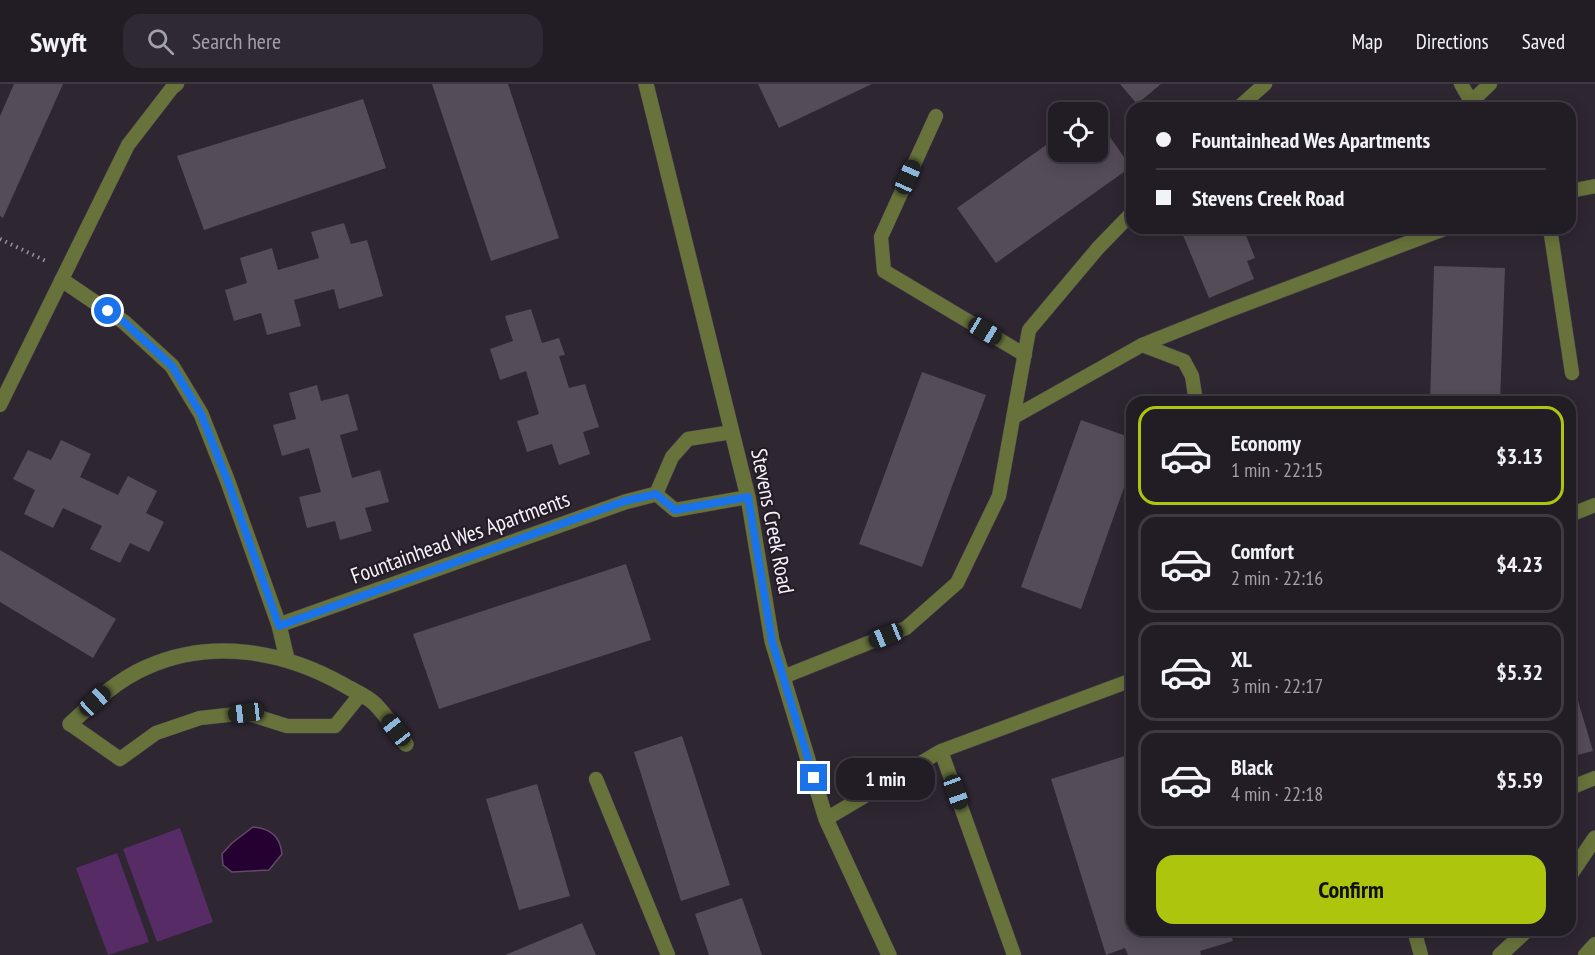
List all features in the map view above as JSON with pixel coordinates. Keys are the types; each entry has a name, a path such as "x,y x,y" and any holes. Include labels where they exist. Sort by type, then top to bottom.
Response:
{"street":[{"name":"Stevens Creek Road","path":"646,84 748,497 772,641 826,819 889,955"},
{"path":"64,275 124,322 172,366 201,414 228,482 279,626 287,659"},
{"name":"Fountainhead Wes Apartments","path":"279,626 625,501 656,494"},
{"path":"70,724 107,690 146,667 178,655 212,650 241,651 287,659 328,676 374,703 406,744"},
{"path":"1576,866 1595,838"},
{"path":"1500,955 1521,936"}],"lane":[{"path":"0,405 128,145 177,84"},
{"path":"1244,102 1264,84"},
{"path":"1461,84 1472,102"},
{"path":"1475,102 1490,84"},
{"path":"936,116 881,237 884,271 1025,355"},
{"path":"1576,190 1595,186"},
{"path":"783,677 906,628 957,583 999,496 1029,330 1098,248 1126,219"},
{"path":"1014,417 1142,345 1222,312 1431,234"},
{"path":"1551,234 1572,373"},
{"path":"1142,345 1184,361 1192,376 1195,396"},
{"path":"732,432 688,439 672,457 656,494 675,510 748,497"},
{"path":"1576,513 1595,505"},
{"path":"826,819 941,751 1126,682"},
{"path":"70,724 120,759 156,733 200,718 246,713 287,726 335,726 360,695"},
{"path":"941,751 1014,955"},
{"path":"1576,786 1595,778"},
{"path":"596,779 668,955"},
{"path":"1416,936 1421,955"},
{"path":"1585,955 1595,944"}],"path":[{"path":"0,239 64,275"}],"shaded area":[{"path":"253,827 274,834 282,854 269,870 232,872 223,865 222,854"},
{"path":"180,828 213,922 157,942 123,849"},
{"path":"117,853 149,942 108,955 76,868"}],"building":[{"path":"14,84 63,84 3,218 0,216 0,116"},
{"path":"432,84 508,84 559,238 491,261"},
{"path":"758,84 872,84 779,128"},
{"path":"1120,84 1161,84 1139,102 1135,102"},
{"path":"363,99 386,168 204,230 177,156"},
{"path":"1108,134 1126,160 1126,171 996,263 957,208 1048,144 1048,162 1108,162"},
{"path":"344,223 351,244 367,240 383,296 339,309 334,289 294,300 301,326 267,335 261,313 234,321 225,290 247,283 240,258 272,248 278,270 319,258 311,232"},
{"path":"1182,234 1245,234 1255,258 1247,261 1254,279 1209,298"},
{"path":"1434,266 1505,268 1500,396 1430,396"},
{"path":"531,309 542,343 559,338 565,355 559,356 569,388 585,384 599,427 583,432 590,454 559,465 552,444 527,452 517,421 539,414 526,371 500,380 490,349 513,341 505,316"},
{"path":"922,372 986,395 922,567 859,544"},
{"path":"317,385 321,401 348,394 358,430 340,435 352,478 380,470 389,502 365,508 372,531 340,540 335,521 307,528 299,497 321,492 309,448 282,456 273,425 296,419 289,393"},
{"path":"1081,420 1126,436 1126,482 1081,609 1021,587"},
{"path":"61,440 91,454 80,477 118,495 128,476 157,491 146,513 164,522 149,552 130,543 120,563 90,549 102,526 63,508 53,528 24,514 35,490 13,479 28,450 51,460"},
{"path":"0,550 116,619 93,658 0,602"},
{"path":"626,564 651,640 439,709 413,634"},
{"path":"1576,694 1593,751 1576,755"},
{"path":"682,736 730,885 681,901 634,752"},
{"path":"1126,756 1126,936 1231,936 1233,941 1200,951 1201,955 1128,955 1125,948 1106,955 1051,779"},
{"path":"537,784 570,896 519,910 486,799"},
{"path":"742,898 762,955 709,955 695,914"},
{"path":"582,923 596,955 505,955"}],"route":[{"path":"108,311 124,322 172,366 201,414 228,482 279,626 625,501 656,494 675,510 748,497 772,641 814,778"}]}
